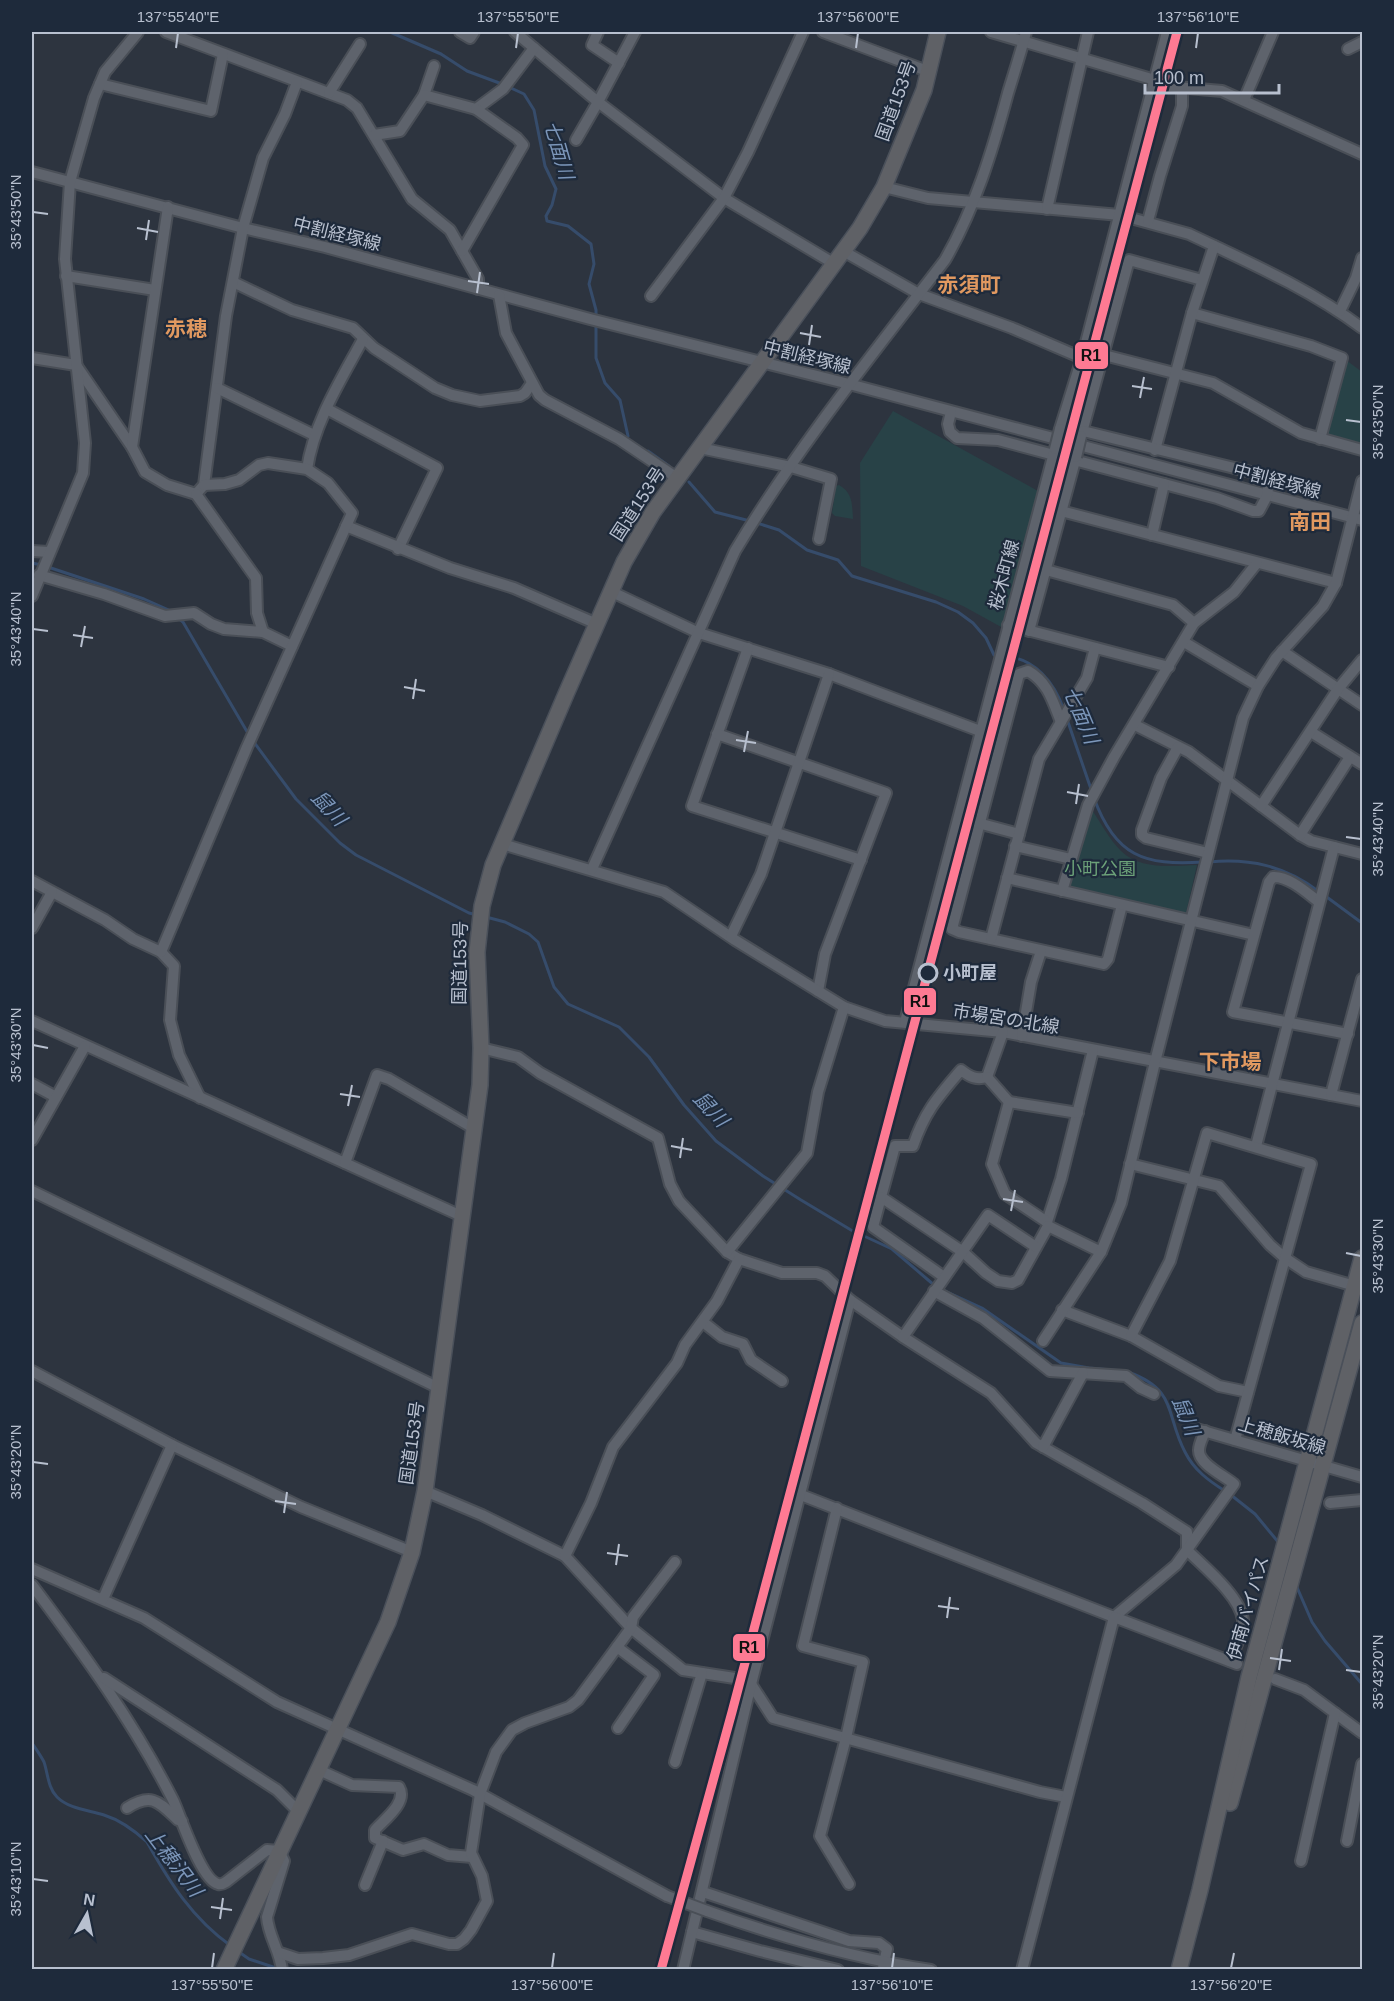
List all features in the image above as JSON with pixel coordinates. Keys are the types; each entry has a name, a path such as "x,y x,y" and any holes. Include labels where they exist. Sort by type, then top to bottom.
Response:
{"highway":[{"name":"国道153号","path":"225,1967 388,1622 412,1552 425,1491 475,1129 482,1048 477,952 482,906 493,865 630,550 677,478 860,228 884,188 930,72 938,32"},
{"name":"伊南バイパス","path":"1179,1970 1200,1890 1249,1677 1302,1545 1315,1463 1362,1258"},
{"name":"伊南バイパス","path":"1186,1970 1278,1600 1288,1536 1358,1357 1362,1323"}],"street":[{"path":"32,596 83,473 85,443 65,259 70,182 83,133 105,72 138,32"},
{"path":"166,32 347,100 357,108 412,199 450,230 478,279 478,289"},
{"path":"460,32 471,38 474,32"},
{"path":"515,32 598,102 724,198 833,263"},
{"path":"598,32 592,45 618,63"},
{"path":"576,140 635,32"},
{"path":"651,297 724,198 748,152 803,32"},
{"path":"823,32 930,72"},
{"path":"991,32 1025,36 1154,82 1182,89 1222,90 1362,154"},
{"path":"1047,209 1088,32"},
{"name":"桜木町線","path":"905,1022 998,661 1060,429 1082,358 1167,32"},
{"path":"1244,100 1273,32"},
{"path":"592,869 735,550 849,384 945,260 975,202 1025,36"},
{"path":"1348,49 1362,42"},
{"path":"329,93 360,44"},
{"path":"476,109 506,84 534,48"},
{"path":"100,84 211,111 223,54"},
{"path":"374,135 400,131 424,95 434,66"},
{"path":"196,494 204,484 243,228 263,158 285,114 297,82"},
{"path":"1148,221 1182,106 1182,89"},
{"path":"424,95 476,109 517,138 523,145 462,251"},
{"name":"中割経塚線","path":"32,172 1358,519"},
{"path":"884,188 928,198 1120,215 1148,221 1189,234 1214,246 1340,311 1362,328"},
{"path":"132,447 168,207"},
{"path":"1155,450 1192,313 1214,246"},
{"path":"843,250 919,294 1012,327 1082,358"},
{"path":"1340,311 1356,278 1362,258"},
{"path":"1029,631 1128,260 1202,280"},
{"path":"66,276 155,290"},
{"path":"233,282 292,310 353,328 363,339 435,388 464,398 480,401 520,396 532,383"},
{"path":"499,295 506,333 538,395 619,439 677,478"},
{"path":"1192,313 1311,346 1342,358 1320,439"},
{"path":"307,469 314,435 363,339"},
{"path":"1104,355 1214,383 1301,433 1362,450"},
{"path":"32,358 76,365 132,447 146,472 167,485 196,494 256,578 257,613 263,632"},
{"path":"217,388 314,435"},
{"path":"327,409 437,468 398,549"},
{"path":"951,412 948,424 950,432 957,438 998,440 1054,452"},
{"path":"1075,458 1217,498 1253,511 1259,511 1268,496 1269,480 1263,475 1082,434"},
{"path":"700,448 791,467 831,479 819,539"},
{"path":"161,952 247,747 352,513 328,483 307,469 268,463 259,465 238,480 225,484 204,484"},
{"path":"1043,1341 1101,1252 1120,1203 1243,718 1258,686 1282,651 1323,606 1336,583 1358,519 1362,481"},
{"path":"1152,535 1164,484"},
{"path":"1060,511 1336,583"},
{"path":"346,526 398,549 514,588 597,624"},
{"path":"32,551 47,556"},
{"path":"1062,891 1090,802 1194,623 1234,592 1257,563"},
{"path":"1046,570 1173,605 1194,623"},
{"path":"40,573 168,616 194,613 224,629 263,632 292,646"},
{"path":"612,592 699,633 829,674 980,731"},
{"path":"1008,625 1169,667"},
{"path":"1184,642 1258,686"},
{"path":"748,648 692,806 861,860"},
{"path":"991,939 1038,759 1087,678 1095,648"},
{"path":"1282,651 1362,705"},
{"path":"1261,806 1338,689 1362,660"},
{"path":"1061,721 1043,682 1028,671 1019,674 952,929 1104,964 1108,959 1122,905"},
{"path":"731,936 761,874 829,674"},
{"path":"1135,725 1189,752 1300,835 1311,841 1362,855"},
{"path":"1311,732 1362,764"},
{"path":"717,734 886,793 825,954 818,991"},
{"path":"1178,747 1161,777 1142,835 1208,854"},
{"path":"1300,835 1350,757"},
{"path":"978,823 1019,834"},
{"name":"市場宮の北線","path":"502,844 664,892 844,1007 885,1021 1003,1032 1362,1101"},
{"path":"1015,846 1071,859"},
{"path":"1256,1146 1334,847"},
{"path":"1320,901 1280,877 1273,877 1269,882 1233,1012 1348,1034"},
{"path":"1006,878 1254,935"},
{"path":"32,881 161,952 174,966 170,1020 179,1055 200,1098"},
{"path":"32,928 52,892"},
{"path":"1022,1036 1032,982 1041,951"},
{"path":"1331,1095 1362,979"},
{"path":"727,1252 807,1153 818,1092 844,1007"},
{"path":"32,1021 463,1215"},
{"path":"987,1077 1003,1032"},
{"path":"32,1140 85,1046"},
{"path":"482,1048 518,1057 540,1073 658,1138 670,1184 679,1201 727,1252 739,1259 782,1274 817,1273 825,1276 850,1300 991,1393 1036,1443 1188,1532 1187,1550 1230,1593 1243,1618 1234,1662 801,1495"},
{"path":"881,1197 963,1252 998,1281 1012,1283 1018,1280 1047,1224 1061,1179 1093,1050"},
{"path":"943,1279 873,1227 895,1146 913,1146 921,1122 935,1101 962,1070 970,1077 981,1079 987,1077"},
{"path":"345,1163 377,1075 389,1079 475,1129"},
{"path":"987,1077 1009,1102 1078,1113"},
{"path":"32,1084 56,1097"},
{"path":"1009,1102 992,1164 1005,1194 1047,1224 1101,1252"},
{"path":"1131,1336 1170,1261 1207,1133 1311,1164 1235,1440"},
{"path":"1130,1164 1219,1186 1270,1245 1285,1258 1306,1272 1355,1286"},
{"path":"32,1191 439,1388"},
{"path":"903,1337 988,1215 1036,1247"},
{"path":"565,1556 591,1503 613,1447 677,1363 684,1345 717,1301 739,1259"},
{"path":"934,1291 982,1318 1050,1371 1126,1376 1141,1388 1154,1394"},
{"path":"683,1970 751,1684 850,1300"},
{"path":"1062,1310 1131,1336 1219,1386 1248,1392"},
{"path":"703,1322 722,1337 743,1344 751,1360 782,1381"},
{"path":"32,1371 172,1445 301,1507 412,1552"},
{"path":"1043,1447 1083,1373"},
{"name":"上穂飯坂線","path":"1193,1428 1362,1477"},
{"path":"1022,1970 1114,1617 1176,1565 1234,1484 1200,1457 1198,1449 1205,1431"},
{"path":"103,1599 172,1445"},
{"path":"425,1491 482,1515 565,1556 631,1628 683,1670 741,1679 751,1684 773,1718 1040,1792 1066,1797"},
{"path":"1330,1503 1362,1500"},
{"path":"837,1508 803,1646 863,1662 846,1738 819,1836 849,1884"},
{"path":"32,1585 99,1675 150,1755 203,1870 216,1884 226,1882 267,1850 279,1851 284,1861 267,1917 268,1927 281,1960 349,1955 412,1935 457,1944 471,1930 487,1901 482,1876 471,1853 480,1794 496,1752 512,1730 569,1707 578,1700 631,1628 633,1617 675,1563"},
{"path":"32,1569 144,1618 277,1702 480,1794 667,1896 803,1943 884,1966 931,1970"},
{"path":"616,1647 654,1675 618,1728"},
{"path":"675,1762 702,1673"},
{"path":"99,1675 277,1790 298,1811"},
{"path":"1275,1679 1304,1690 1362,1733"},
{"path":"1301,1861 1335,1713"},
{"path":"1347,1841 1362,1764"},
{"path":"319,1770 352,1785 399,1787 402,1790 399,1804 375,1830 375,1838 403,1850 424,1844 448,1855 472,1857"},
{"path":"127,1808 138,1801 148,1799 158,1801 182,1821"},
{"path":"365,1885 383,1841"},
{"path":"703,1892 849,1941 879,1943 886,1949 884,1966"},
{"path":"693,1932 838,1970"}],"green space":[{"path":"1346,360 1362,372 1362,444 1360,445 1328,437 1325,433"},
{"path":"893,411 1038,491 1003,628 963,606 861,566 860,463"},
{"path":"839,485 849,495 853,519 835,516 832,513 836,486"},
{"name":"小町公園","path":"1091,808 1113,841 1129,857 1157,866 1197,865 1186,913 1183,915 1070,890 1067,885"}],"waterway":[{"name":"七面川","path":"390,32 441,54 467,71 524,94 534,110 545,166 556,189 552,205 546,216 547,221 568,226 591,244 594,264 589,284 596,310 596,358 605,383 620,400 628,436"},
{"name":"七面川","path":"648,451 669,466"},
{"name":"七面川","path":"689,482 715,512 750,521"},
{"name":"七面川","path":"757,523 779,530 807,550 838,560 852,576 936,602 958,612 973,623 986,638 994,655 997,655"},
{"name":"鼠川","path":"32,563 41,565"},
{"name":"鼠川","path":"48,567 144,599 171,611"},
{"name":"鼠川","path":"178,618 183,622 249,735"},
{"name":"七面川","path":"1004,656 1025,661 1042,673 1055,690 1064,710"},
{"name":"七面川","path":"1067,719 1092,792"},
{"name":"鼠川","path":"253,741 296,799 340,843 356,855 477,915"},
{"name":"七面川","path":"1094,798 1102,818 1112,833 1122,845 1134,853 1164,862 1203,862"},
{"name":"七面川","path":"1209,862 1239,861 1266,866 1293,875 1318,891"},
{"name":"七面川","path":"1324,895 1362,923"},
{"name":"鼠川","path":"486,917 505,922 529,934 538,942 554,987 568,1004 619,1027 649,1057 684,1105 716,1141 763,1176 801,1200 851,1230 892,1249 934,1285"},
{"name":"鼠川","path":"945,1291 982,1308 1061,1363 1121,1371"},
{"name":"鼠川","path":"1128,1372 1144,1379 1163,1395 1185,1452 1202,1474 1225,1491"},
{"name":"鼠川","path":"1231,1495 1255,1514 1279,1543"},
{"name":"鼠川","path":"1296,1585 1312,1622 1325,1641 1362,1684"},
{"name":"上穂沢川","path":"32,1743 44,1762 50,1785 57,1797 73,1807 116,1820 147,1842 173,1886 193,1912 231,1946"},
{"name":"上穂沢川","path":"239,1952 249,1959 279,1969"}],"transit line":[{"name":"R1","path":"661,1970 732,1712 1177,32"}],"place":[{"name":"小町屋","path":"928,973"}],"district":[{"name":"赤須町","path":"969,284"},
{"name":"赤穂","path":"186,328"},
{"name":"南田","path":"1310,521"},
{"name":"下市場","path":"1230,1061"}]}
